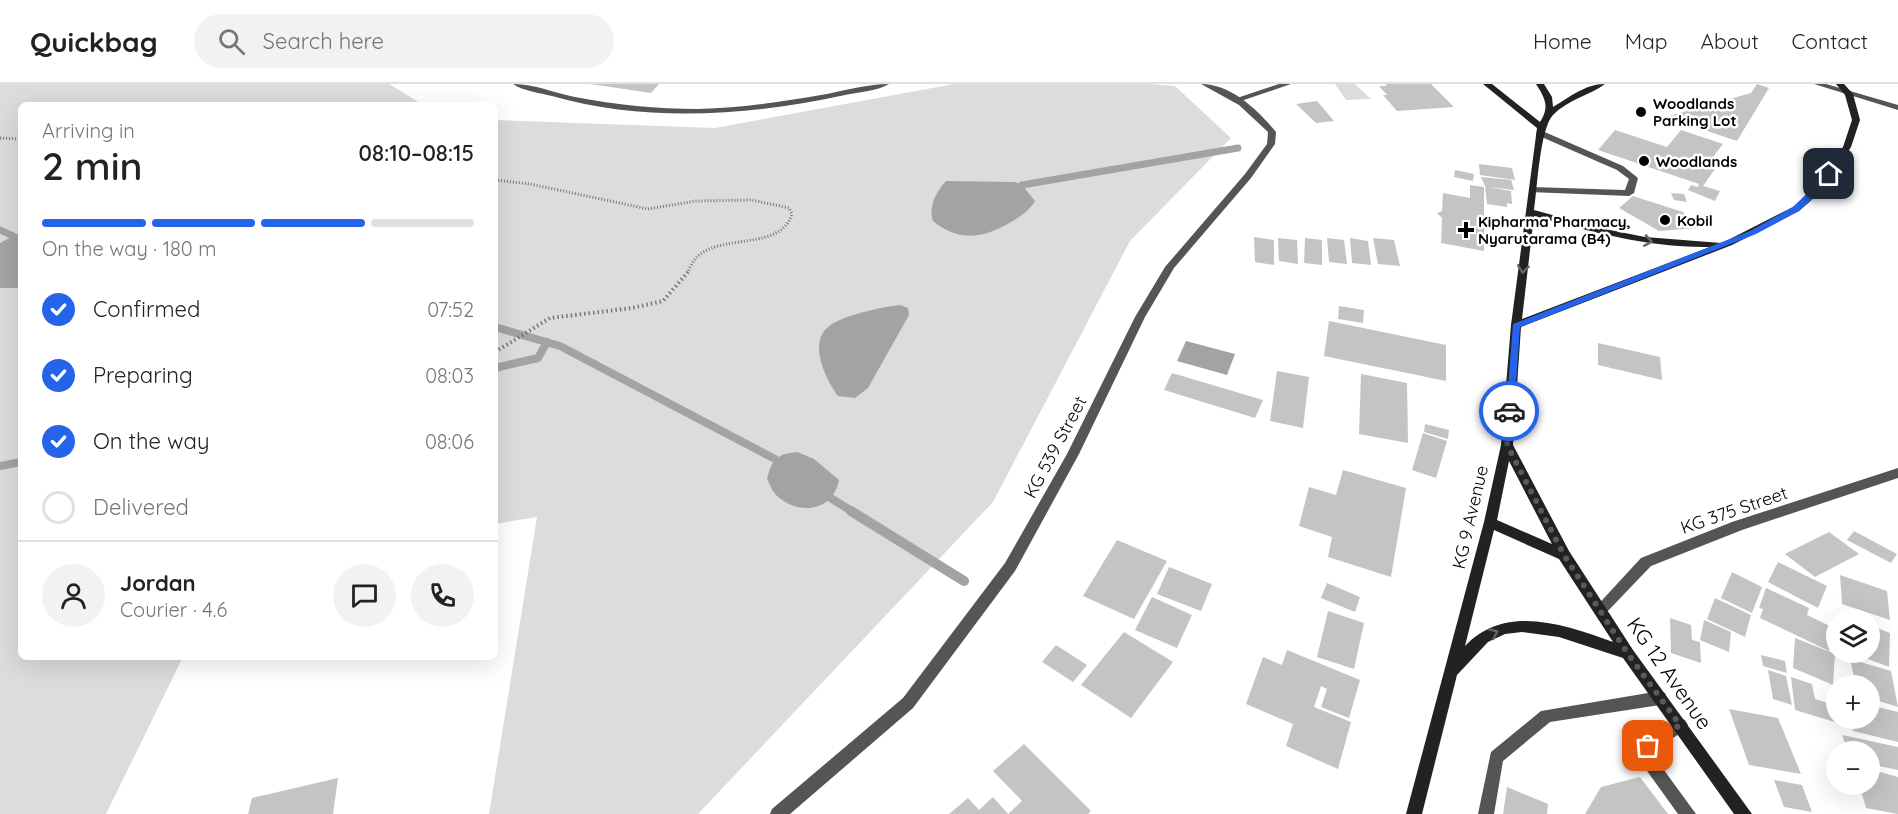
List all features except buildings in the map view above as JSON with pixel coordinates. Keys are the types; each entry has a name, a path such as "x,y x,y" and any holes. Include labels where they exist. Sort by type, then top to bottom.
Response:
{"main road":[{"path":"1487,84 1540,130"},
{"path":"1540,84 1548,97 1550,113 1584,91 1601,84"},
{"path":"1516,326 1729,243 1796,209 1820,188 1847,147 1856,120 1849,94 1840,84"},
{"name":"KG 9 Avenue","path":"1414,814 1490,522 1507,445 1516,326 1532,190 1540,130 1550,113"},
{"path":"1530,212 1597,231 1644,241 1680,246 1729,243"},
{"name":"KG 12 Avenue","path":"1507,445 1564,555 1628,654 1744,814"},
{"path":"1490,522 1564,555"},
{"path":"1451,672 1487,635 1512,626 1539,628 1628,654"}],"street":[{"path":"517,84 592,105 641,110 716,111 803,102 885,84"},
{"name":"KG 539 Street","path":"778,814 908,703 1010,567 1073,454 1140,317 1170,267 1248,176 1271,144 1272,132 1253,110 1217,88 1205,84"},
{"path":"1235,100 1287,84"},
{"path":"1818,84 1898,108"},
{"path":"1532,190 1629,192 1634,178 1620,168 1540,130"},
{"name":"KG 375 Street","path":"1600,610 1646,562 1737,526 1898,473"},
{"path":"1486,814 1496,757 1546,716 1660,698"},
{"path":"1680,725 1648,746 1645,757 1688,814"}],"path":[{"path":"0,138 18,139"},
{"path":"498,180 530,184 648,209 696,201 752,200 789,208 792,214 789,225 776,234 716,247 697,257 680,284 663,301 632,308 550,318 498,350"}],"shaded area":[{"path":"0,84 389,84 418,102 18,102 18,660 182,660 106,814 0,814"},
{"path":"954,84 1148,84 1175,86 1231,138 1130,241 993,502 698,814 489,814 537,517 498,524 498,120 715,128"},
{"path":"1335,84 1355,84 1371,99 1346,100"},
{"path":"946,181 1015,182 1022,185 1035,201 1015,220 991,232 972,236 953,233 933,221 932,216 934,200"},
{"path":"18,234 18,288 0,288 0,243"},
{"path":"900,305 908,308 909,315 868,388 855,398 838,396 821,362 819,342 822,334 834,323 852,315"},
{"path":"1186,341 1235,354 1227,375 1177,361"},
{"path":"797,452 814,459 839,480 830,499 822,504 804,508 785,502 775,493 767,479 776,459 785,454"}],"waterway":[{"path":"1022,185 1238,148"},
{"path":"0,230 13,236"},
{"path":"498,328 547,342"},
{"path":"498,367 538,358 547,342"},
{"path":"547,342 560,346 775,459"},
{"path":"0,466 18,463"},
{"path":"829,497 853,512"},
{"path":"851,511 964,581"}],"way so far":[{"path":"1509,411 1507,445 1564,555 1628,654 1680,725 1659,736 1648,746"}],"place":[{"name":"Woodlands Parking Lot","path":"1641,112"},
{"name":"Woodlands","path":"1644,161"},
{"name":"Kobil","path":"1665,220"},
{"name":"Kipharma Pharmacy, Nyarutarama (B4)","path":"1466,230"}],"route":[{"path":"1509,411 1516,326 1753,232 1796,209 1820,188 1829,174"}]}
